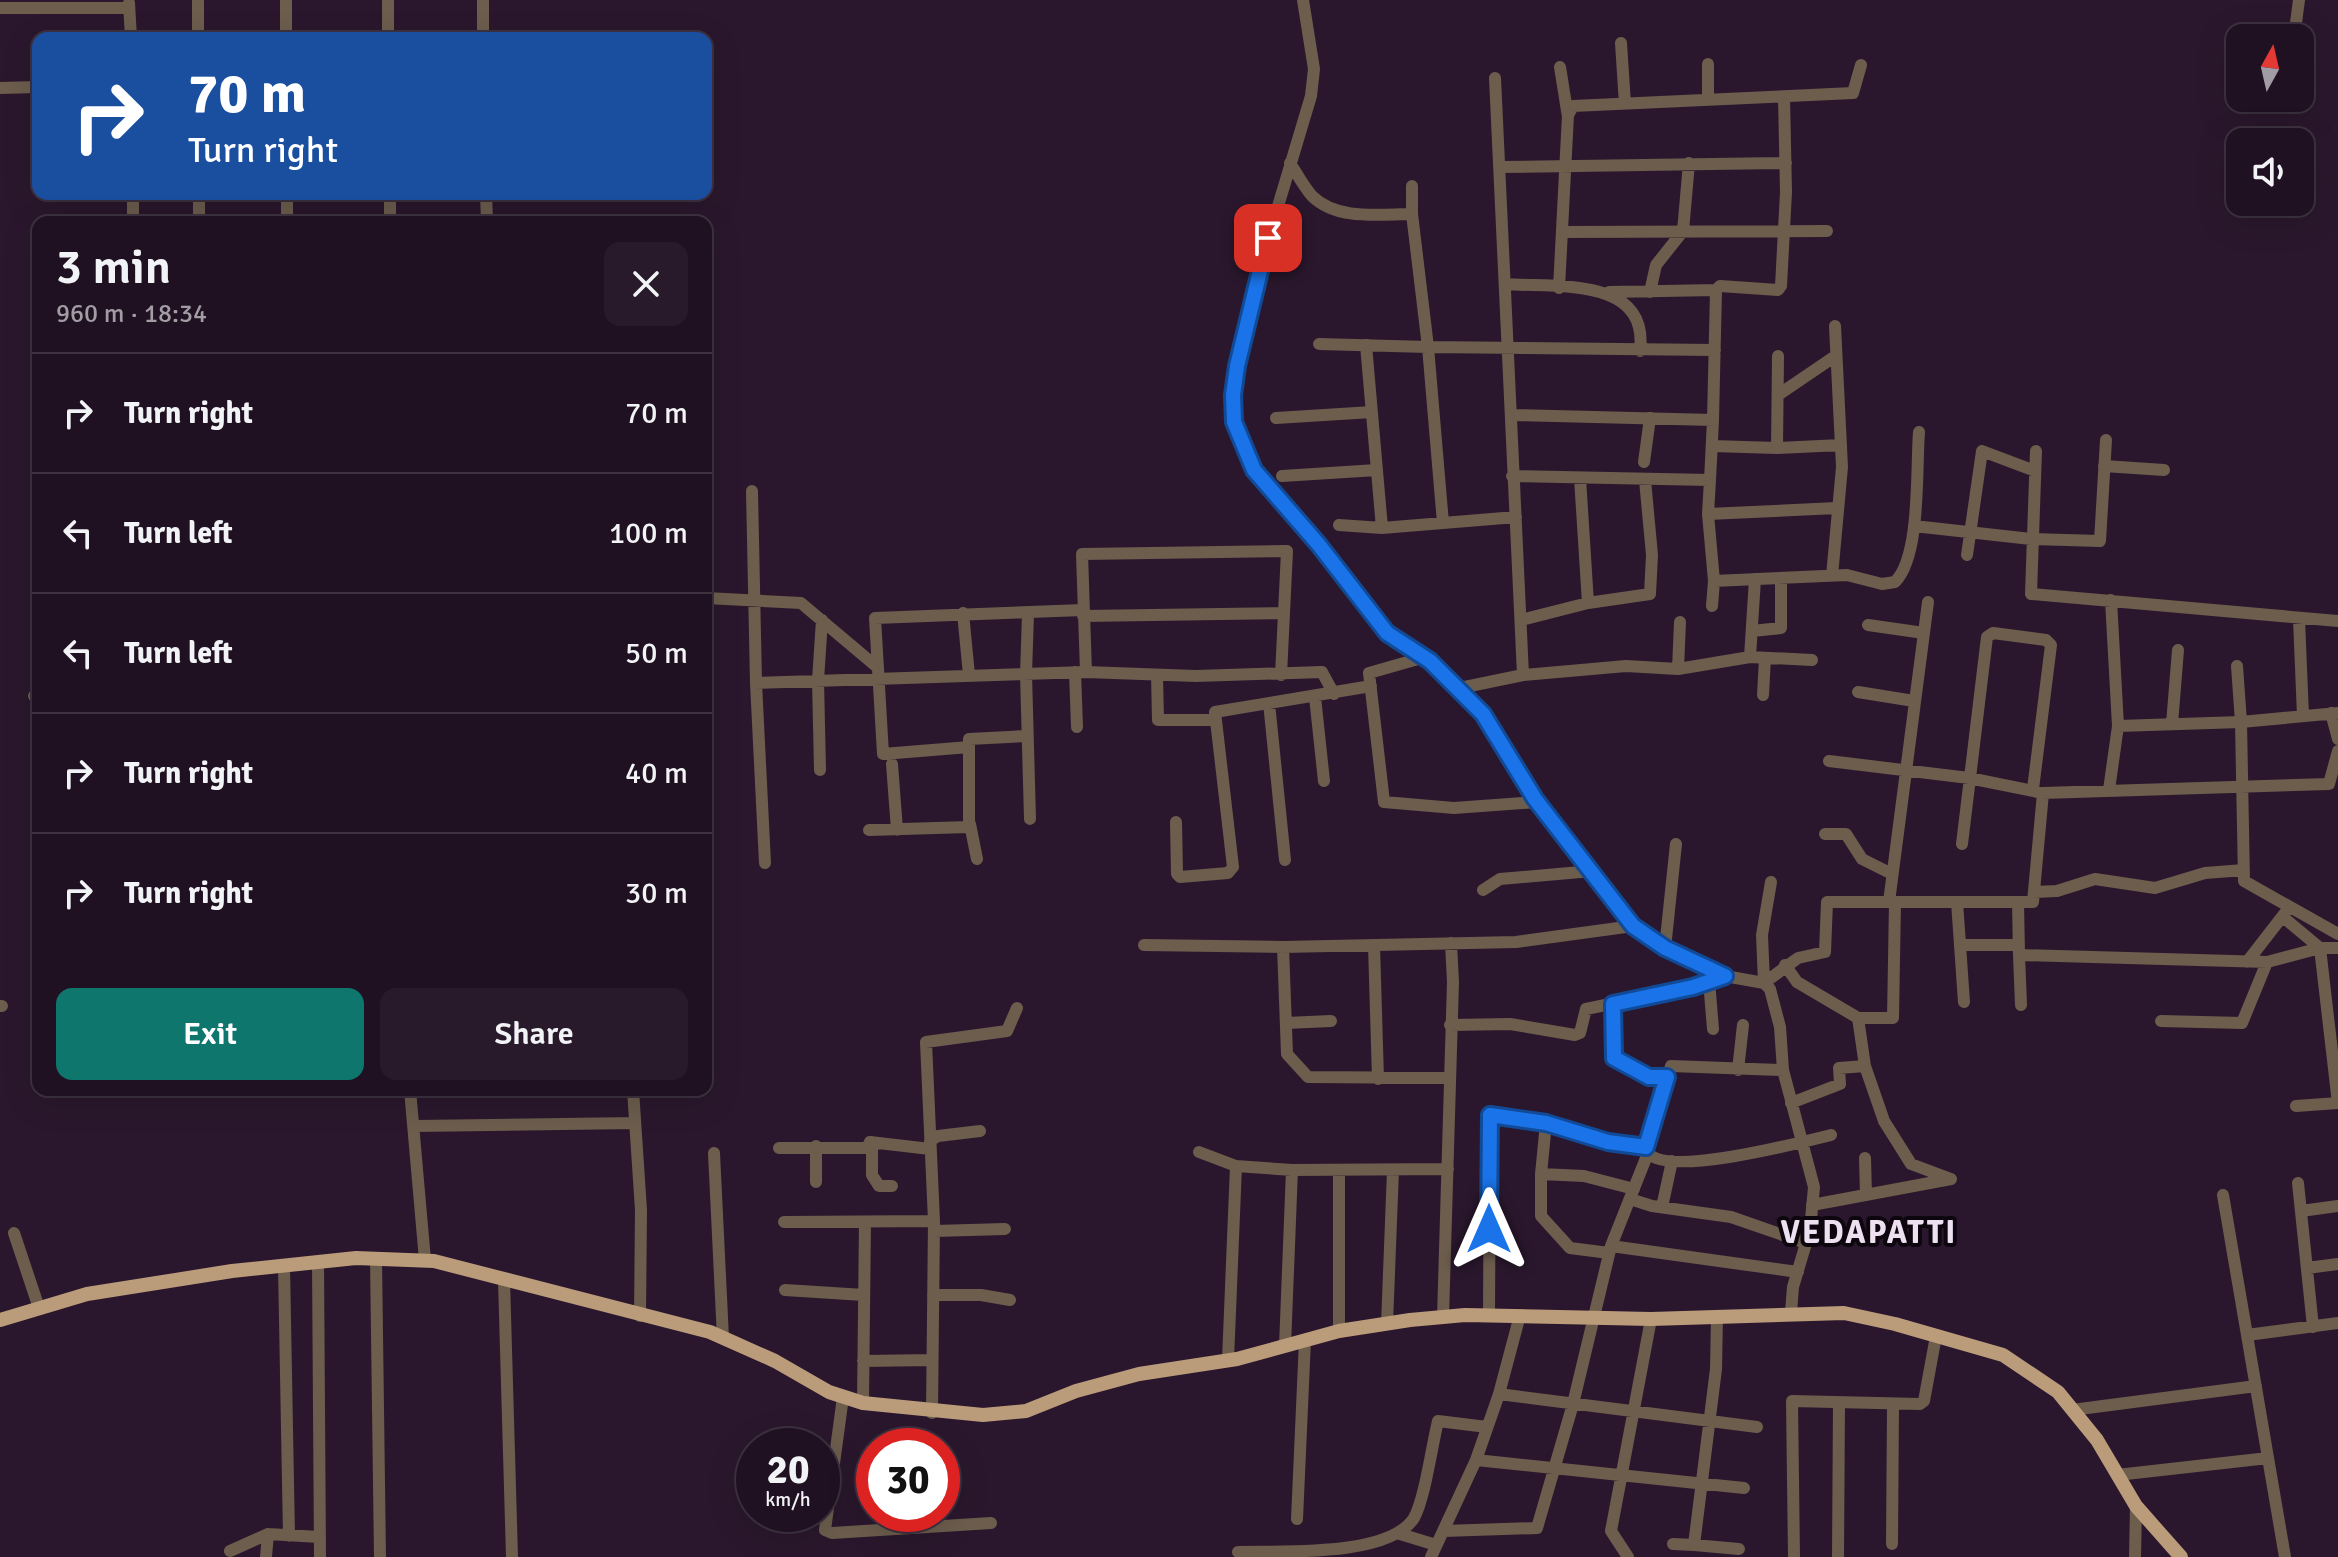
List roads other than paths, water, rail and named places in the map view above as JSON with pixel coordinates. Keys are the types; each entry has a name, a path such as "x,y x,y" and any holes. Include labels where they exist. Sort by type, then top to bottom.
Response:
{"main road":[{"path":"0,1320 87,1294 284,1266 376,1259 425,1260 723,1338 843,1397 863,1403 932,1413 983,1415 1026,1411 1076,1391 1139,1374 1228,1360 1339,1331 1443,1317 1520,1315 1651,1319 1791,1312 1844,1313 2003,1355 2058,1392 2097,1440 2136,1506 2181,1557"}],"street":[{"path":"198,0 198,32"},
{"path":"286,0 286,32"},
{"path":"388,0 388,32"},
{"path":"483,0 483,32"},
{"path":"1303,0 1314,69 1311,96 1290,163 1237,366 1234,422 1254,470 1387,633 1425,657 1460,688 1483,714 1537,802 1633,926 1665,948 1725,976 1764,983 1770,989 1780,1027 1783,1070 1814,1187 1791,1312"},
{"path":"2296,24 2299,0"},
{"path":"0,8 42,4 129,4 131,32"},
{"path":"1621,43 1625,104"},
{"path":"1708,64 1708,100"},
{"path":"1568,117 1573,106 1853,93 1861,65"},
{"path":"1559,288 1568,117 1560,67"},
{"path":"1495,78 1523,675"},
{"path":"0,88 32,87"},
{"path":"1506,284 1609,292 1716,290 1720,286 1780,288 1786,163 1784,97"},
{"path":"1290,163 1313,196 1330,207 1353,214 1412,214"},
{"path":"1650,292 1656,265 1683,231 1689,163"},
{"path":"1501,167 1786,163"},
{"path":"1412,186 1412,214 1428,347 1443,523"},
{"path":"1562,232 1827,231"},
{"path":"1712,606 1714,581 1708,514 1716,290"},
{"path":"1609,292 1634,313 1641,339 1640,351"},
{"path":"1832,576 1841,445 1834,357 1835,326"},
{"path":"1319,344 1715,350"},
{"path":"1366,345 1382,528"},
{"path":"1777,448 1778,356"},
{"path":"1778,395 1834,357"},
{"path":"1276,418 1372,412"},
{"path":"1511,415 1713,420"},
{"path":"1644,462 1650,418"},
{"path":"1714,581 1847,575 1882,584 1895,582 1904,568 1914,526 1919,432"},
{"path":"1914,526 2031,539 2100,541 2106,440"},
{"path":"1712,446 1777,448 1841,445"},
{"path":"1967,555 1982,451 2035,471"},
{"path":"2036,451 2031,594 2338,621"},
{"path":"2104,466 2164,470"},
{"path":"1282,476 1377,470"},
{"path":"1512,476 1710,480"},
{"path":"1580,478 1588,603"},
{"path":"1521,620 1588,603 1650,594 1652,555 1645,480"},
{"path":"752,491 756,683 765,863"},
{"path":"1708,514 1837,508"},
{"path":"1339,525 1382,528 1516,517"},
{"path":"1077,727 1083,613 1082,554 1287,551 1309,534"},
{"path":"1281,675 1287,551"},
{"path":"1752,631 1781,628 1781,578"},
{"path":"1750,657 1755,579"},
{"path":"712,598 801,603 877,672"},
{"path":"2109,790 2118,726 2111,600"},
{"path":"1785,965 1797,982 1858,1018 1893,1018 1892,874 1928,602"},
{"path":"969,747 883,754 876,617 963,613 1284,613"},
{"path":"963,613 969,675"},
{"path":"1028,614 1026,674 1030,819"},
{"path":"2299,619 2303,716"},
{"path":"820,770 818,680 822,620"},
{"path":"1678,669 1680,622"},
{"path":"1868,625 1924,633"},
{"path":"1764,983 1798,958 1825,952 1827,902 2033,902 2038,791 2051,645 2046,640 1993,633 1987,637 1962,844"},
{"path":"2172,724 2178,650"},
{"path":"1425,657 1369,673 1384,802 1454,808 1537,802"},
{"path":"1460,688 1523,675 1626,666 1678,669 1750,657 1812,660"},
{"path":"1763,695 1765,658"},
{"path":"2237,666 2244,881 2286,912 2320,948 2323,992 2334,1039 2338,1103 2296,1106"},
{"path":"756,683 818,680 877,672 969,675 1080,672 1281,675 1322,672 1334,694"},
{"path":"1157,675 1158,720 1216,720"},
{"path":"1176,822 1177,874 1180,877 1230,871 1215,712 1371,686"},
{"path":"1858,692 1914,701"},
{"path":"1315,697 1324,781"},
{"path":"1269,703 1285,860"},
{"path":"2118,726 2241,722 2335,713 2338,739"},
{"path":"977,859 970,824 969,739 1027,736"},
{"path":"1829,761 1969,778 2038,791 2109,790 2329,784 2338,751"},
{"path":"892,764 897,830"},
{"path":"869,830 964,830 970,824"},
{"path":"1825,834 1846,834 1862,859 1892,874"},
{"path":"1665,948 1676,844"},
{"path":"2034,892 2057,891 2095,879 2155,888 2205,873 2244,870"},
{"path":"1483,890 1500,879 1592,871"},
{"path":"1764,983 1762,935 1771,882"},
{"path":"1957,902 1964,1002"},
{"path":"2018,902 2021,1005"},
{"path":"2286,912 2338,934"},
{"path":"2247,962 2286,912"},
{"path":"1144,945 1283,947 1516,942 1633,926"},
{"path":"2266,937 2284,957"},
{"path":"1443,1317 1453,982 1451,943"},
{"path":"1374,945 1378,1079"},
{"path":"1960,945 2247,962 2267,962 2320,948 2338,948"},
{"path":"1283,947 1287,1054 1308,1077 1450,1078"},
{"path":"2161,1021 2242,1023 2267,962"},
{"path":"1450,1025 1510,1024 1575,1035 1580,1033 1586,1009 1725,976"},
{"path":"1709,981 1713,1029"},
{"path":"2323,992 2338,991"},
{"path":"1613,1004 1614,1058 1649,1077 1667,1077"},
{"path":"932,1413 934,1226 926,1042 1007,1031 1017,1008"},
{"path":"1812,1205 1951,1179 1911,1164 1884,1121 1865,1066 1858,1018"},
{"path":"1286,1023 1331,1021"},
{"path":"1738,1070 1743,1025"},
{"path":"1443,1531 1537,1528 1573,1404 1610,1250 1647,1150 1671,1066 1783,1070"},
{"path":"1791,1103 1840,1084 1839,1068 1865,1066"},
{"path":"411,1096 425,1260"},
{"path":"633,1096 641,1210 640,1316"},
{"path":"1489,1315 1490,1115 1546,1123 1647,1150 1672,1161 1694,1163 1831,1135"},
{"path":"414,1126 635,1123"},
{"path":"1546,1123 1541,1216 1570,1248 1798,1272"},
{"path":"930,1145 938,1136 980,1131"},
{"path":"872,1142 930,1145"},
{"path":"779,1148 867,1148 872,1142"},
{"path":"872,1142 872,1175 879,1186 892,1186"},
{"path":"816,1146 816,1182"},
{"path":"1199,1152 1236,1166 1292,1170 1448,1169"},
{"path":"714,1153 723,1338"},
{"path":"1865,1158 1866,1195"},
{"path":"1662,1207 1672,1161"},
{"path":"1228,1360 1236,1166"},
{"path":"1285,1346 1292,1170"},
{"path":"1339,1170 1339,1331"},
{"path":"1387,1324 1393,1170"},
{"path":"1541,1174 1584,1176 1662,1207 1731,1217 1806,1243"},
{"path":"2298,1183 2313,1327"},
{"path":"2223,1195 2285,1557"},
{"path":"2301,1211 2338,1206"},
{"path":"784,1222 865,1222 1005,1229"},
{"path":"863,1403 865,1222"},
{"path":"14,1233 39,1308"},
{"path":"376,1259 380,1557"},
{"path":"318,1262 320,1557"},
{"path":"2307,1268 2338,1264"},
{"path":"284,1266 289,1536"},
{"path":"504,1280 512,1557"},
{"path":"785,1290 864,1295"},
{"path":"933,1295 981,1295 1010,1300"},
{"path":"1400,1534 1434,1551 1476,1460 1499,1394 1520,1315"},
{"path":"1694,1545 1716,1369 1717,1316"},
{"path":"1628,1557 1611,1531 1651,1319"},
{"path":"2247,1335 2338,1323"},
{"path":"1794,1557 1792,1401 1893,1406 1924,1401 1936,1336"},
{"path":"1297,1519 1305,1340"},
{"path":"863,1361 932,1360"},
{"path":"2072,1410 2256,1386"},
{"path":"1499,1394 1757,1427"},
{"path":"843,1397 825,1530 832,1533 991,1523"},
{"path":"1838,1557 1839,1403"},
{"path":"1892,1544 1893,1406"},
{"path":"1238,1552 1361,1550 1400,1534 1415,1517 1438,1421 1487,1427"},
{"path":"2117,1475 2268,1458"},
{"path":"1476,1460 1744,1488"},
{"path":"2135,1557 2136,1506"},
{"path":"230,1551 268,1534 319,1537"},
{"path":"266,1557 268,1534"},
{"path":"1673,1544 1739,1549"}],"district":[{"name":"VEDAPATTI","path":"1869,1232"}]}
